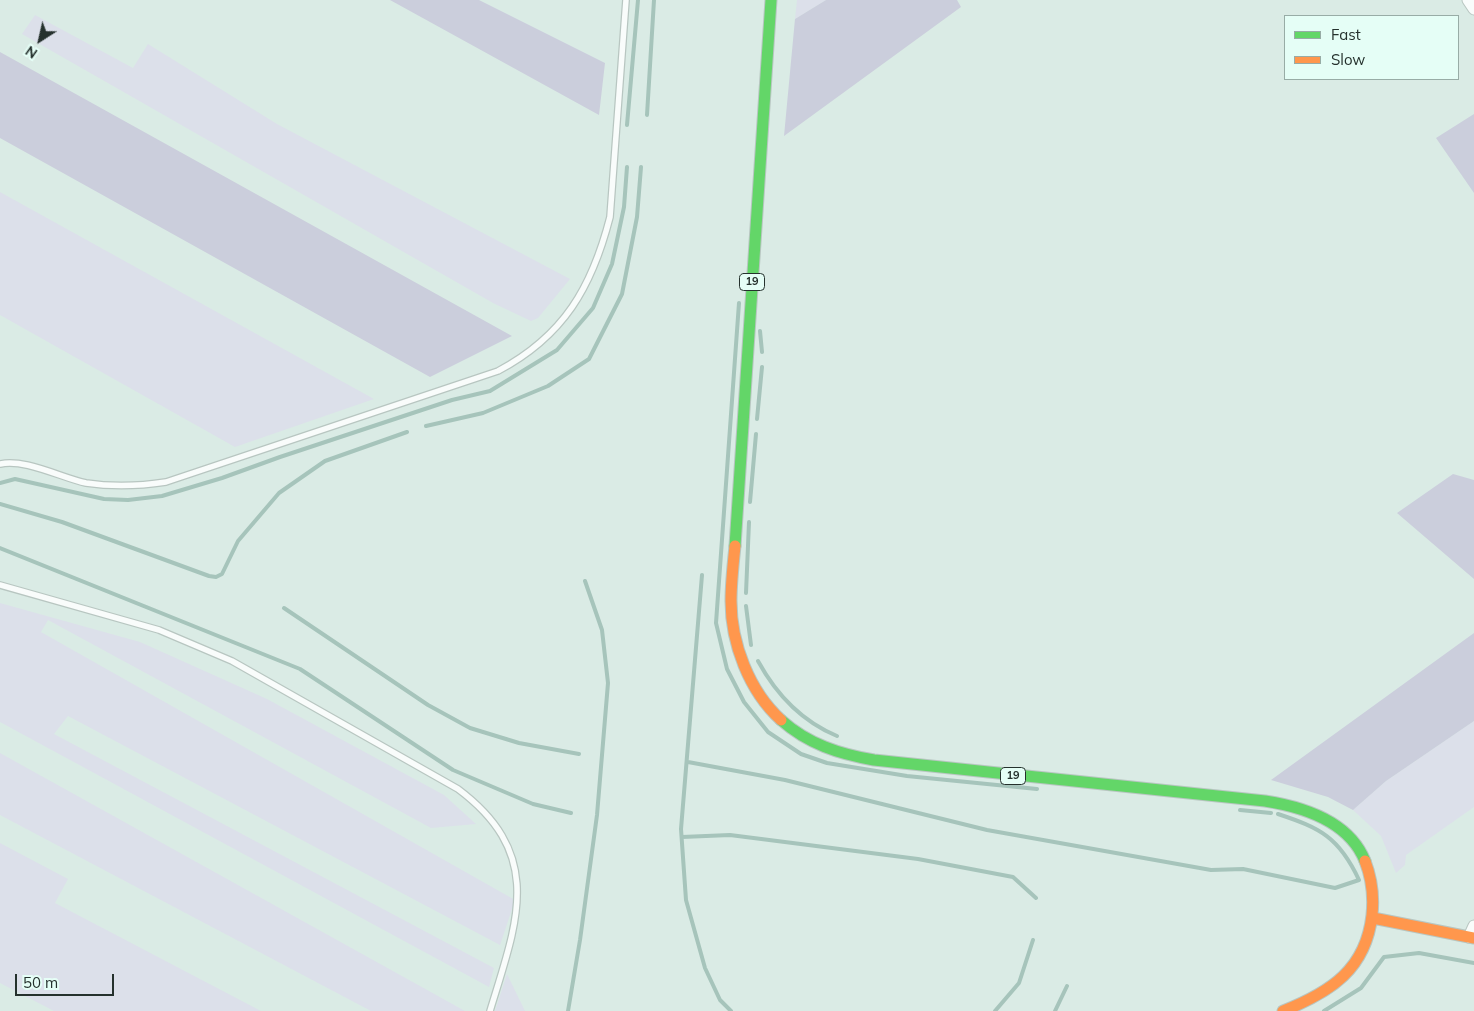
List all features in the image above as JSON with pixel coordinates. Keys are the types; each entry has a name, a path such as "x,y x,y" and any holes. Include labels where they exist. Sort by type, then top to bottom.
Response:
{"main road":[{"name":"19","path":"771,0 732,602 735,640 739,656 752,682 773,712 789,727 808,740 839,753 1024,777 1280,804 1304,810 1335,826 1358,848 1373,882 1373,918 1362,955 1354,967 1324,992 1283,1011"},
{"path":"1373,918 1471,938"}],"street":[{"path":"1468,0 1474,9"},
{"path":"1471,938 1474,926"}],"lane":[{"path":"0,464 26,466 102,485 144,485 166,482 498,371 534,350 564,319 582,296 599,256 610,217 626,0"},
{"path":"0,586 159,630 232,661 458,789 477,803 502,834 514,862 518,891 516,924 490,1011"}],"shaded area":[{"path":"390,0 479,0 605,63 599,115"},
{"path":"797,0 826,0 795,19"},
{"path":"826,0 957,0 961,7 784,136 795,19"},
{"path":"35,15 133,68 148,44 277,124 570,279 538,318 531,321 493,303 22,34"},
{"path":"0,52 512,336 430,377 0,138"},
{"path":"1474,114 1474,193 1436,138"},
{"path":"0,192 374,399 235,447 0,315"},
{"path":"1453,474 1474,480 1474,579 1397,513"},
{"path":"0,603 140,642 267,699 444,795 476,824 431,828 48,620 41,632 515,900 500,945 68,716 54,734 494,968 489,987 0,722"},
{"path":"1474,633 1474,721 1386,781 1353,810 1328,797 1271,780"},
{"path":"1474,721 1474,807 1406,855 1405,865 1396,873 1381,836 1353,810 1386,781"},
{"path":"0,753 465,1011 371,1011 0,815"},
{"path":"0,843 68,879 55,903 261,1011 54,1011 0,983"},
{"path":"507,974 525,1011 495,1011"}],"waterway":[{"path":"627,125 638,0"},
{"path":"647,115 654,0"},
{"path":"0,483 15,479 104,499 128,500 162,496 222,478 452,400 490,391 557,350 593,308 612,264 624,207 627,167"},
{"path":"426,426 483,413 548,386 589,359 622,294 637,217 641,167"},
{"path":"739,303 716,623 727,669 744,702 768,732 801,754 827,763 907,776 1037,789"},
{"path":"760,331 762,352"},
{"path":"757,419 762,367"},
{"path":"0,504 62,522 216,577 222,574 238,541 279,493 325,461 407,432"},
{"path":"750,502 756,434"},
{"path":"746,593 749,522"},
{"path":"0,548 300,669 453,770 533,804 571,813"},
{"path":"702,575 681,829 686,900 705,968 720,1000 731,1011"},
{"path":"568,1011 597,815 608,683 602,630 585,581"},
{"path":"746,606 751,645"},
{"path":"284,608 428,705 470,728 519,743 579,754"},
{"path":"758,661 773,685 791,705 812,723 837,736"},
{"path":"688,762 785,780 987,830 1211,870 1243,869 1335,888 1359,880 1352,865 1336,844 1327,836 1306,824 1278,814"},
{"path":"1240,810 1271,813"},
{"path":"682,837 730,835 918,859 1013,877 1036,898"},
{"path":"995,1011 1019,983 1033,940"},
{"path":"1324,1011 1361,988 1384,957 1419,953 1474,963"},
{"path":"1055,1011 1067,986"}],"traffic: fast":[{"path":"735,546 771,0"},
{"path":"781,720 802,736 824,747 874,760 1265,801 1295,807 1324,818 1337,826 1358,847 1365,861"}],"traffic: slow":[{"path":"735,546 731,601 734,633 738,649 751,681 781,720"},
{"path":"1283,1011 1331,987 1354,964 1362,950 1368,934 1373,908 1371,881 1365,861"},
{"path":"1373,918 1474,938"}]}
